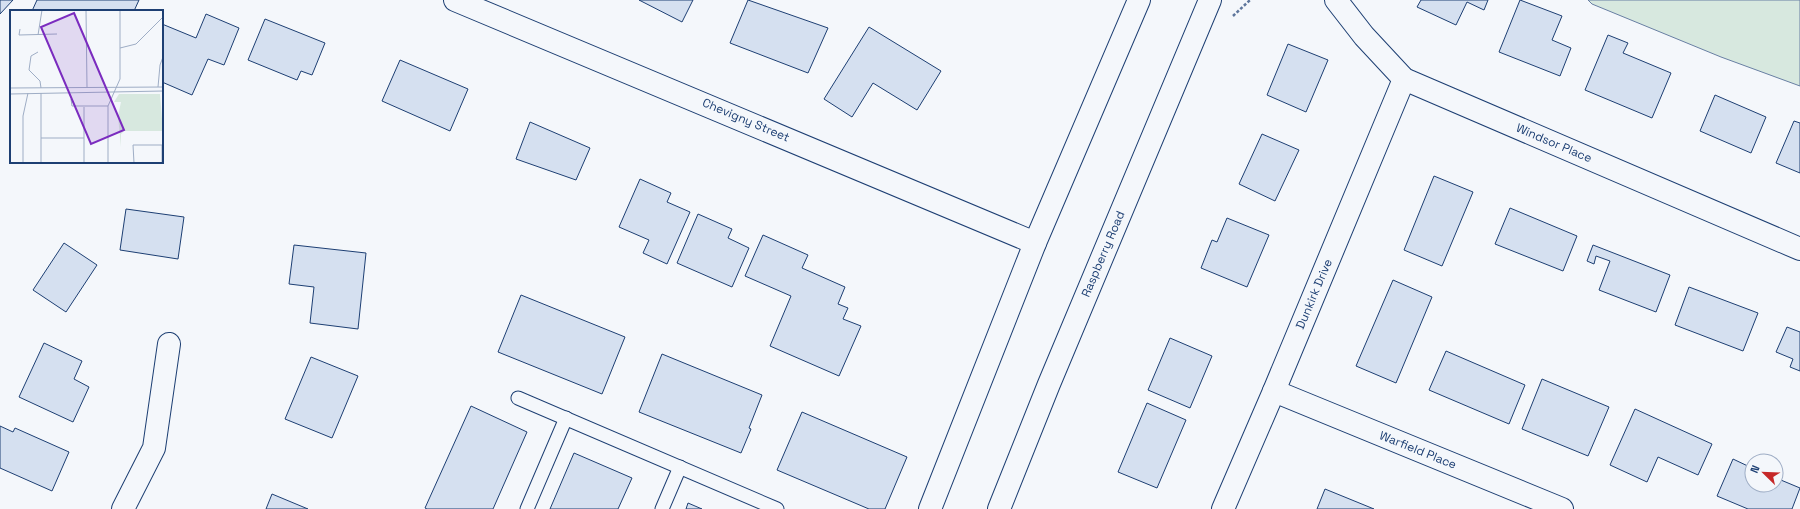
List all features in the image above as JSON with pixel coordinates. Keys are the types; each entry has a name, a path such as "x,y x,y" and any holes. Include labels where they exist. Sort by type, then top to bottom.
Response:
{"street":[{"name":"Chevigny Street","path":"455,0 1035,242"},
{"path":"930,509 1035,242 1139,0"},
{"name":"Raspberry Road","path":"999,509 1049,384 1210,0"},
{"name":"Windsor Place","path":"1336,0 1364,36 1404,79 1800,249"},
{"name":"Dunkirk Drive","path":"1223,509 1274,391 1404,79"},
{"path":"123,509 154,448 169,344"},
{"name":"Warfield Place","path":"1274,391 1562,509"}],"lane":[{"path":"518,398 777,509"},
{"path":"527,509 566,418"},
{"path":"662,509 680,467"}],"shaded area":[{"path":"1588,0 1800,0 1800,86 1721,57 1592,4"}],"building":[{"path":"0,0 13,0 0,14"},
{"path":"37,0 139,0 134,10 32,10"},
{"path":"639,0 693,0 682,22"},
{"path":"748,0 828,28 808,73 730,43"},
{"path":"1421,0 1488,0 1484,10 1467,2 1456,25 1417,7"},
{"path":"1520,0 1562,16 1552,40 1571,48 1560,76 1499,52"},
{"path":"206,14 239,28 224,65 208,59 192,95 163,82 163,24 196,38"},
{"path":"265,19 325,43 312,75 301,71 297,80 248,60"},
{"path":"869,27 941,71 917,110 873,83 852,117 824,99"},
{"path":"1608,35 1628,43 1623,53 1671,73 1652,118 1585,90"},
{"path":"1288,44 1328,60 1306,112 1267,95"},
{"path":"400,60 468,89 450,131 382,101"},
{"path":"1715,95 1766,117 1751,153 1700,131"},
{"path":"1794,121 1800,123 1800,173 1776,163"},
{"path":"530,122 590,148 576,180 516,159"},
{"path":"1262,134 1299,150 1275,201 1239,184"},
{"path":"1434,176 1473,192 1442,266 1404,250"},
{"path":"640,179 671,193 667,202 690,212 667,264 643,253 649,240 619,227"},
{"path":"1510,208 1577,236 1563,271 1495,244"},
{"path":"126,209 184,217 178,259 120,250"},
{"path":"698,214 732,229 728,238 749,248 732,287 677,263"},
{"path":"1227,218 1269,235 1247,287 1201,268 1212,240 1217,242"},
{"path":"763,235 808,255 802,268 845,287 838,304 848,308 843,319 861,326 839,376 770,346 791,296 745,276"},
{"path":"64,243 97,265 66,312 33,290"},
{"path":"294,245 366,253 358,329 310,323 314,287 289,284"},
{"path":"1593,245 1670,275 1656,312 1599,290 1610,261 1596,256 1594,264 1587,261"},
{"path":"1393,280 1432,297 1396,383 1356,366"},
{"path":"1689,287 1758,313 1743,351 1675,325"},
{"path":"521,295 625,337 602,394 498,352"},
{"path":"1787,327 1800,332 1800,371 1790,367 1793,359 1776,352"},
{"path":"1170,338 1212,356 1190,408 1148,390"},
{"path":"44,343 82,361 74,379 89,387 73,422 19,397"},
{"path":"1446,351 1525,385 1509,424 1429,390"},
{"path":"662,354 762,395 749,428 751,429 741,453 639,412"},
{"path":"311,357 358,376 332,438 285,419"},
{"path":"1542,379 1609,407 1588,456 1522,429"},
{"path":"1147,403 1186,420 1157,488 1118,472"},
{"path":"471,406 527,432 493,509 427,509 425,508"},
{"path":"1635,409 1712,444 1698,475 1658,457 1647,482 1610,465"},
{"path":"802,412 907,457 885,509 869,509 777,470"},
{"path":"0,426 13,432 15,428 69,452 52,491 0,468"},
{"path":"574,453 632,478 618,509 550,509"},
{"path":"1733,459 1744,464 1744,493 1784,493 1784,481 1800,488 1792,509 1748,509 1717,496"},
{"path":"1325,489 1374,509 1317,509"},
{"path":"272,494 308,509 266,509"},
{"path":"688,503 702,509 686,509"}]}
